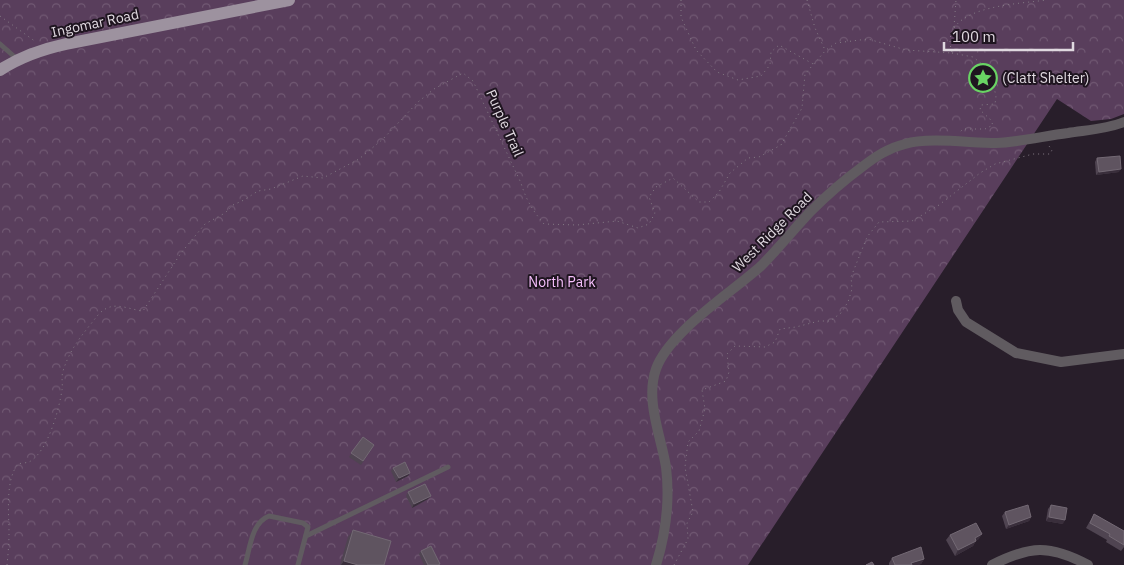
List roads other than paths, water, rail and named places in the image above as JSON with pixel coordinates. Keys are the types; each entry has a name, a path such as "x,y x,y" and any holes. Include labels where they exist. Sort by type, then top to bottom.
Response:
{"main road":[{"name":"Ingomar Road","path":"0,70 17,60 48,48 289,0"}],"street":[{"name":"West Ridge Road","path":"656,565 666,523 667,482 652,390 656,369 665,352 683,331 762,264 830,193 885,151 907,143 997,143 1038,139 1116,126 1124,122"},
{"path":"956,301 958,310 966,322 1016,353 1060,362 1124,354"},
{"path":"992,565 1012,555 1031,550 1062,553 1088,565"}],"lane":[{"path":"0,44 17,60"},
{"path":"306,536 448,467"},
{"path":"245,565 254,532 261,521 266,517 273,516 305,524 308,529 298,565"}],"place":[{"name":"(Clatt Shelter)","path":"983,78"}],"park label":[{"name":"North Park","path":"562,282"}]}
